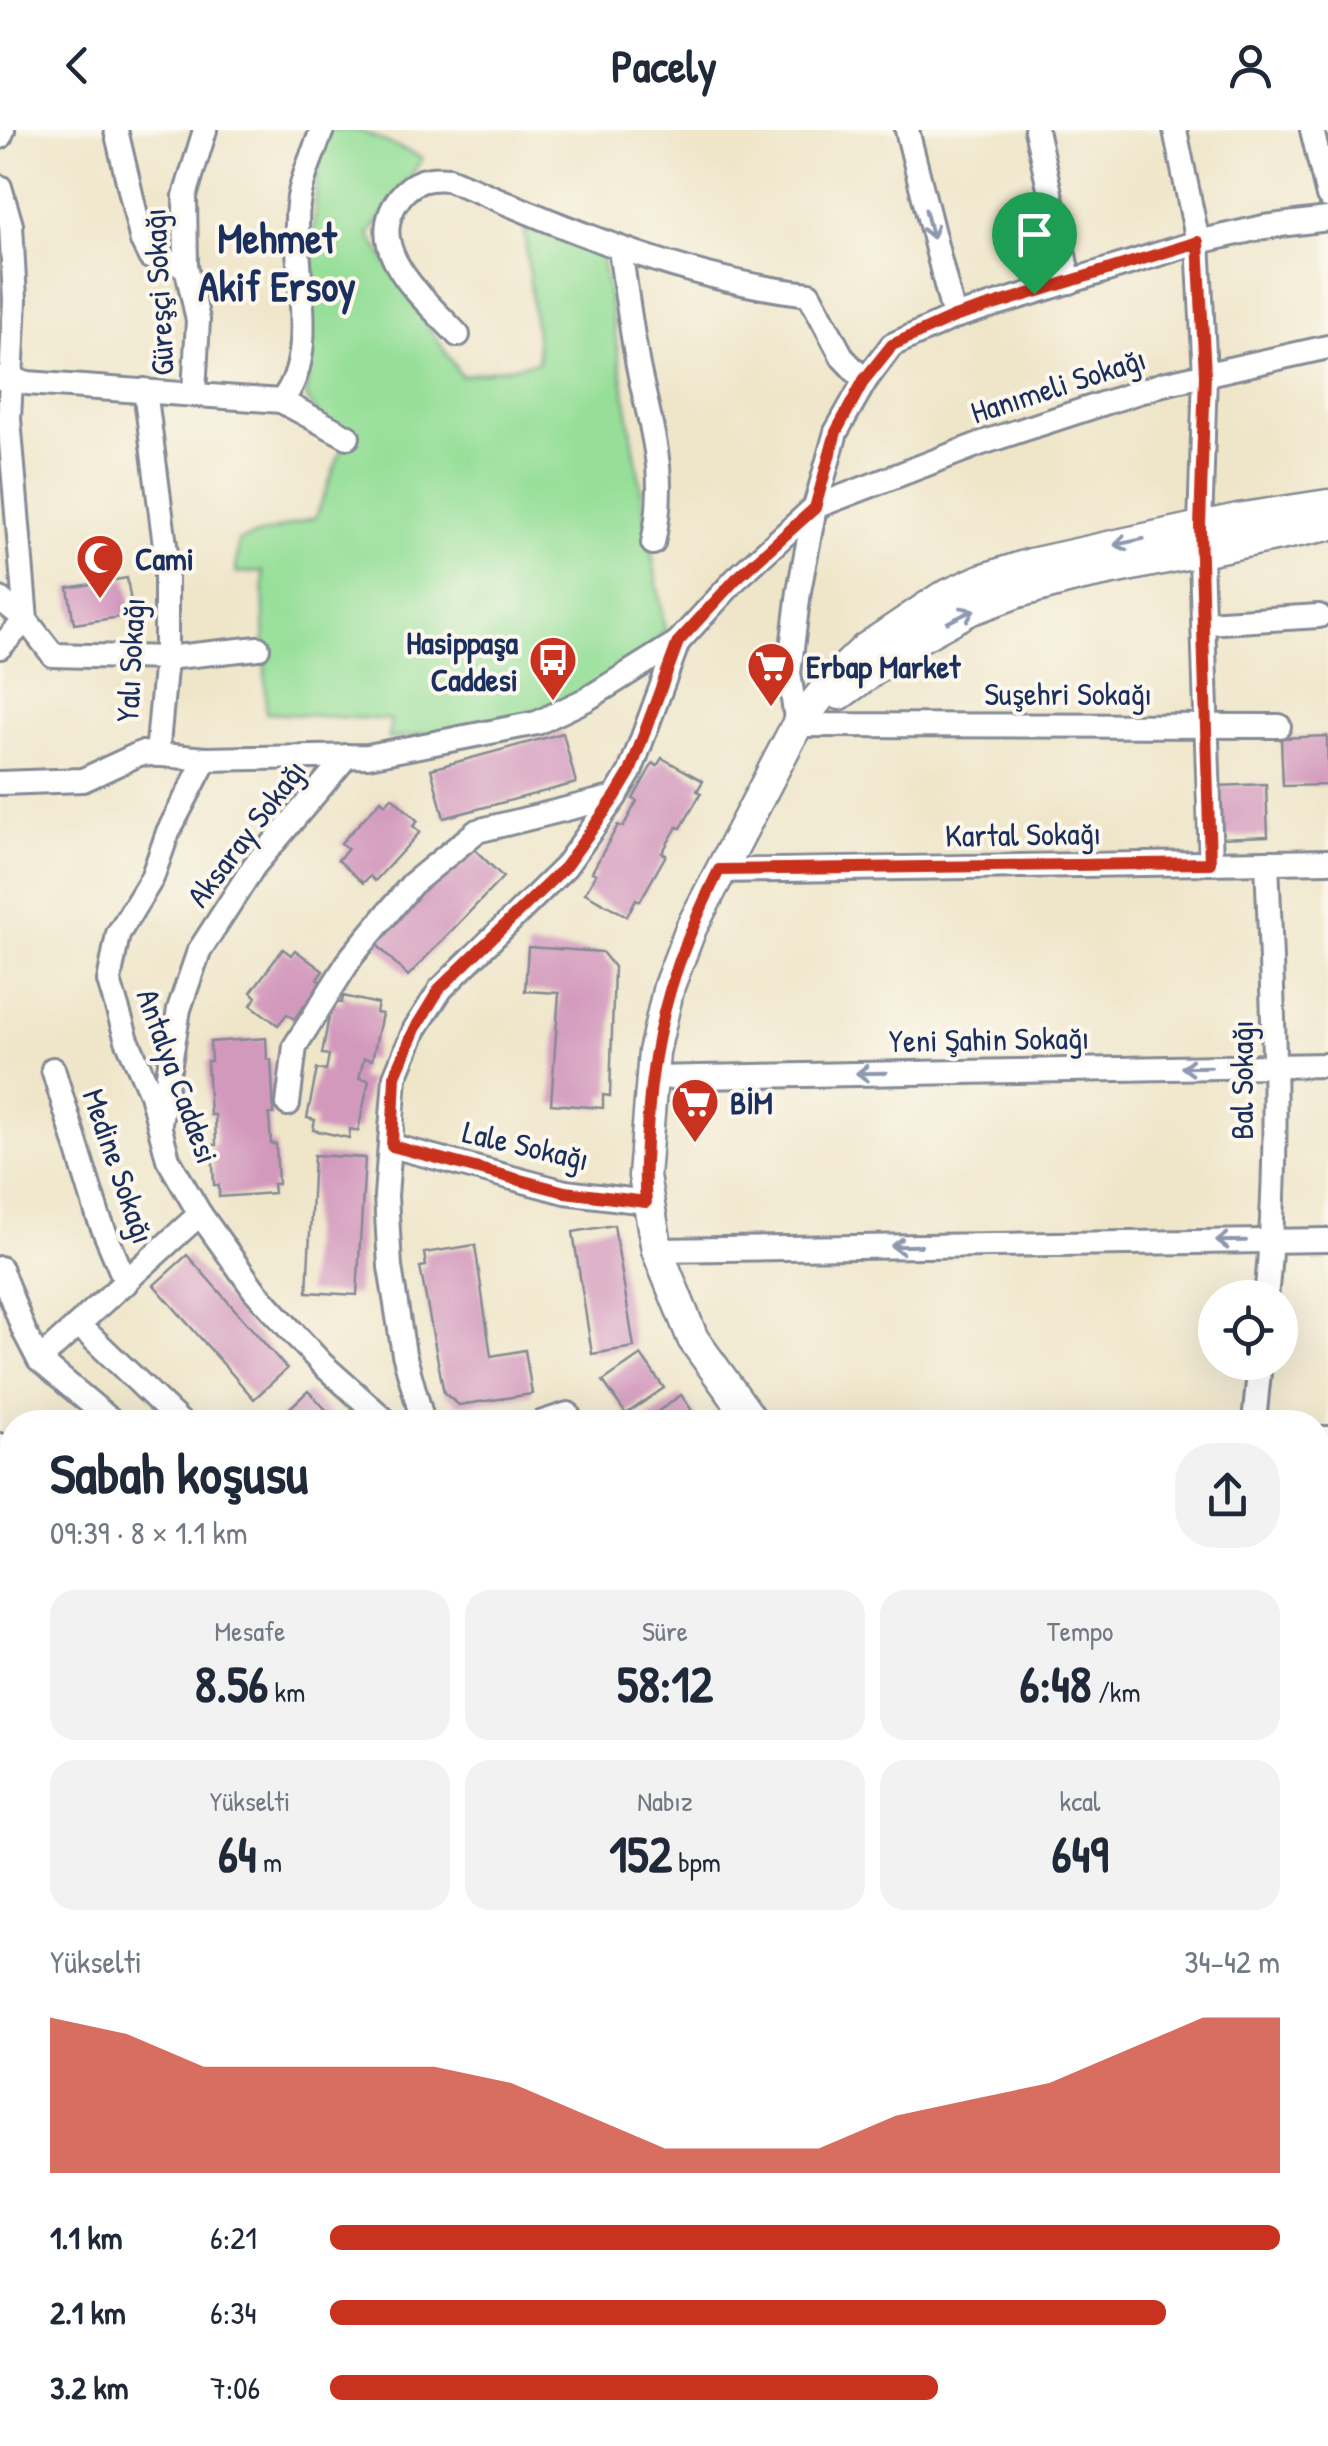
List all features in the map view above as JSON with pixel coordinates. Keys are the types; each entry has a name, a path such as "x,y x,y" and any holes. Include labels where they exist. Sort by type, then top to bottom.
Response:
{"main road":[{"path":"1202,540 1328,505"},
{"path":"744,1410 694,1339 657,1250 644,1176 651,1078 669,986 691,928 796,726 834,679 865,650 942,598 981,580 1032,564 1328,525"}],"street":[{"path":"0,137 3,130"},
{"path":"116,130 142,241 150,257 186,266"},
{"name":"Güreşçi Sokağı","path":"194,394 198,320 186,266 184,196 205,130"},
{"path":"281,401 294,386 305,307 296,234 298,200 322,130"},
{"path":"907,130 954,317"},
{"path":"1036,130 1070,282"},
{"path":"1175,130 1198,242 1205,374 1202,540 1210,863"},
{"path":"1312,130 1328,196"},
{"path":"458,334 405,278 388,240 391,212 410,186 434,178 449,179 620,250 751,288 809,294 843,358 864,380"},
{"path":"0,647 26,620 4,379 15,300 11,225 1,193"},
{"path":"796,726 789,673 815,508 836,432 864,380 892,345 954,317 1198,242 1264,227 1328,219"},
{"path":"620,250 638,366 660,468 654,543"},
{"name":"Hanımeli Sokağı","path":"815,508 982,443 1163,384 1328,347"},
{"path":"4,379 281,401 348,437"},
{"name":"Yalı Sokağı","path":"145,390 166,553 166,658 157,755"},
{"path":"0,783 84,780 140,754 206,758 368,756 536,723 587,699 678,642 736,579 815,508"},
{"path":"0,599 26,620 54,655 166,658 258,648"},
{"path":"1204,624 1319,616"},
{"path":"420,1410 404,1354 390,1267 386,1196 395,1076 415,1029 440,988 565,867 615,797 630,772 678,642"},
{"name":"Suşehri Sokağı","path":"796,726 1279,726"},
{"name":"Aksaray Sokağı","path":"159,1126 179,1008 199,951 254,866 347,756"},
{"name":"Antalya Caddesi","path":"206,758 168,832 152,878 118,934 109,981 127,1040 151,1094 168,1159 200,1214 255,1291 322,1364 374,1410"},
{"path":"288,1104 295,1046 352,956 412,884 477,830 615,797"},
{"name":"Bal Sokağı","path":"1267,862 1275,1066 1268,1280"},
{"name":"Kartal Sokağı","path":"719,870 1328,862"},
{"name":"Yeni Şahin Sokağı","path":"651,1078 1328,1065"},
{"name":"Medine Sokağı","path":"53,1069 98,1216 126,1283"},
{"name":"Lale Sokağı","path":"392,1146 565,1192 646,1202"},
{"path":"40,1360 200,1214"},
{"path":"657,1250 1328,1240"},
{"path":"0,1268 24,1331 40,1360 98,1410"},
{"path":"78,1326 167,1410"},
{"path":"1255,1410 1258,1380"}],"green space":[{"path":"319,130 358,130 423,158 369,235 461,376 539,362 524,229 601,252 665,630 628,670 544,717 388,739 391,720 266,713 263,571 236,573 238,541 316,517 342,448 306,397"}],"building":[{"name":"Cami","path":"127,578 133,615 74,624 68,588"},
{"path":"563,733 576,783 444,818 431,769"},
{"path":"1327,736 1328,785 1283,786 1281,738"},
{"path":"662,758 703,781 697,791 701,793 662,853 666,855 640,901 636,899 627,916 585,893 596,874 592,872 618,825 623,827 653,763 657,766"},
{"path":"1266,784 1268,836 1220,838 1218,786"},
{"path":"392,797 418,821 413,826 420,832 375,881 370,876 363,883 338,860 348,849 341,843 381,800 385,804"},
{"path":"467,842 503,877 408,976 372,940"},
{"path":"528,947 602,952 614,967 610,1096 603,1095 603,1108 551,1104 559,993 525,991"},
{"path":"283,949 291,955 295,950 323,971 317,979 322,983 294,1019 287,1014 278,1025 251,1005 256,997 251,992"},
{"path":"343,996 378,1004 376,1013 382,1014 372,1060 364,1058 359,1078 369,1080 358,1131 350,1129 349,1138 313,1130 315,1120 307,1118 317,1069 326,1071 329,1055 322,1054 332,1001 342,1003"},
{"path":"266,1038 274,1114 269,1114 271,1144 276,1144 278,1184 273,1184 274,1193 219,1197 219,1185 214,1185 215,1115 210,1115 207,1061 211,1061 210,1042"},
{"path":"314,1155 365,1158 357,1295 307,1292"},
{"path":"614,1225 634,1347 592,1354 573,1232"},
{"path":"475,1245 491,1356 525,1350 532,1394 459,1405 444,1393 420,1267 426,1266 424,1253"},
{"path":"187,1255 287,1369 254,1399 154,1285"},
{"path":"641,1355 664,1388 632,1410 623,1410 603,1381"},
{"path":"308,1391 326,1410 288,1410"},
{"path":"681,1395 692,1410 660,1410"}],"place":[{"name":"Cami","path":"100,600"},
{"name":"Hasippaşa Caddesi","path":"553,702"},
{"name":"Erbap Market","path":"771,708"},
{"name":"BİM","path":"695,1144"}],"district":[{"name":"Mehmet Akif Ersoy","path":"277,261"}],"route":[{"path":"1198,242 1205,374 1200,527 1210,863 719,870 669,986 654,1052 644,1176 646,1202 565,1192 392,1146 395,1076 415,1029 440,988 565,867 615,797 630,772 678,642 783,533 815,508 836,432 864,380 892,345 954,317 1034,294 1198,242"}]}
